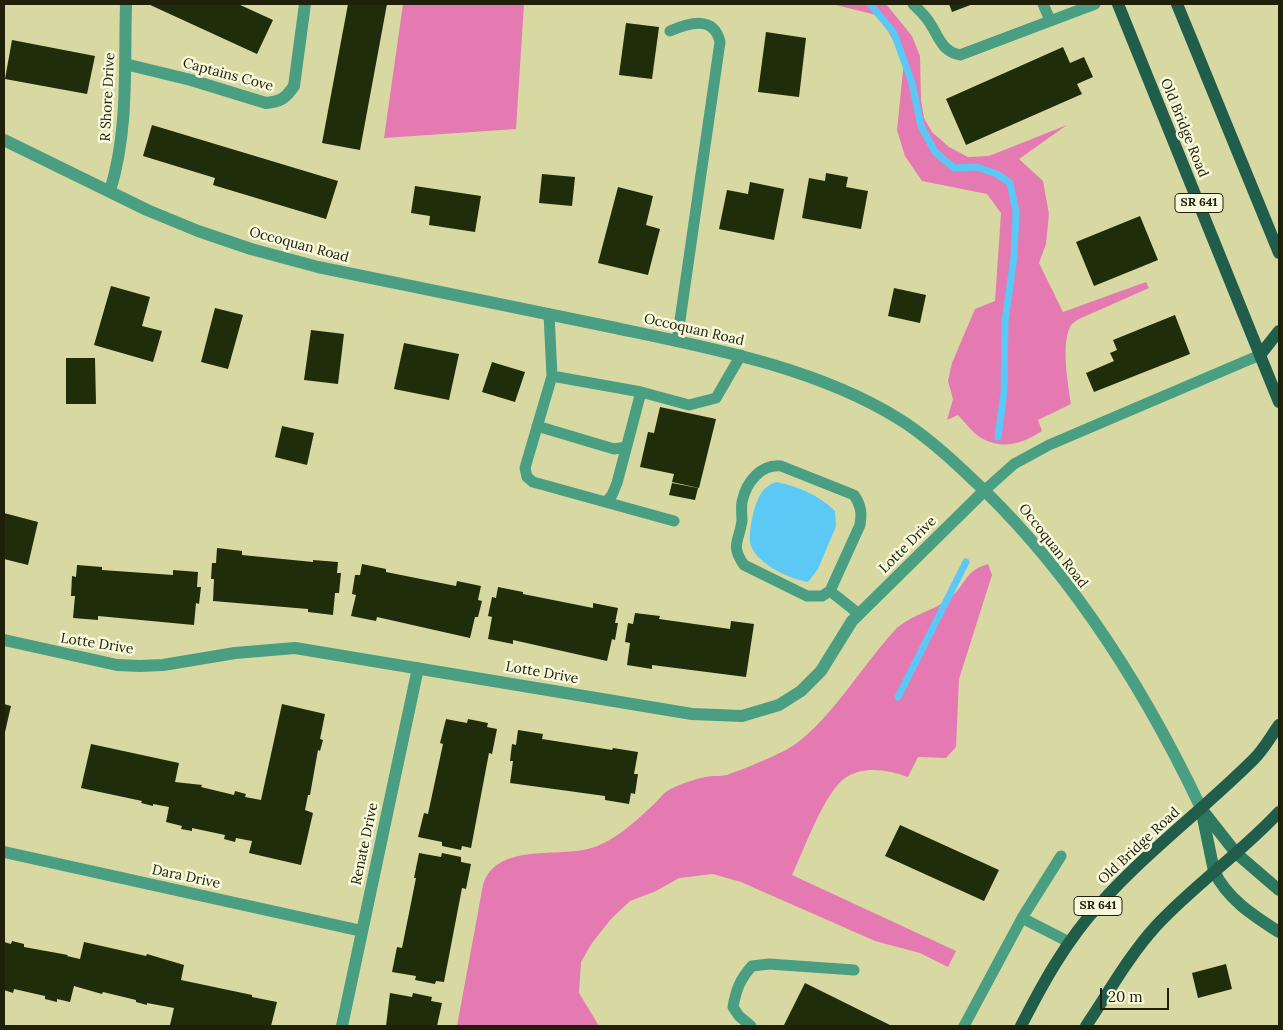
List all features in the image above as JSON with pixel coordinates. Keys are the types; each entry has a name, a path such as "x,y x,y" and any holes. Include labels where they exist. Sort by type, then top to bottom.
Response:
{"main road":[{"name":"Old Bridge Road","path":"1118,4 1279,402"},
{"path":"1177,4 1279,253"},
{"path":"1260,355 1279,331"},
{"name":"Old Bridge Road","path":"1021,1026 1042,984 1069,942 1099,905 1255,758 1279,725"},
{"name":"Occoquan Road","path":"1201,808 1236,853 1279,890"},
{"name":"Occoquan Road","path":"1201,808 1214,872 1223,887 1239,904 1279,932"},
{"path":"1086,1026 1123,968 1150,933 1279,812"}],"street":[{"name":"R Shore Drive","path":"110,191 118,164 124,131 126,4"},
{"name":"Captains Cove","path":"125,64 191,80 266,103 278,102 288,96 294,86 305,4"},
{"name":"Occoquan Road","path":"4,140 190,227 251,249 318,267 741,355 831,386 899,419 938,447 985,490 1021,528 1115,652 1140,692 1201,808"},
{"name":"Lotte Drive","path":"4,640 117,665 163,665 235,653 295,648 692,714 742,716 779,706 801,691 820,672 845,631 859,614 985,490"},
{"name":"Renate Drive","path":"342,1026 418,668"},
{"name":"Dara Drive","path":"4,852 362,931"}],"lane":[{"path":"913,4 931,23 943,46 950,53 960,55 1095,4"},
{"path":"1043,4 1050,20"},
{"path":"670,31 688,23 705,23 712,27 719,35 720,42 677,341"},
{"path":"549,314 552,376 525,468 529,480 674,521"},
{"path":"552,376 641,392 689,404 716,398 741,355"},
{"path":"985,490 1014,464 1049,445 1260,355"},
{"path":"606,502 612,495 617,483 641,392"},
{"path":"537,426 614,449 626,448"},
{"path":"770,465 781,466 854,495 859,502 862,514 860,525 830,592 822,596 807,596 744,565 738,556 735,549 741,527 742,500 752,480 761,470 770,465"},
{"path":"830,592 859,614"},
{"path":"964,1026 1022,918 1061,856"},
{"path":"1022,918 1069,942"},
{"path":"751,1026 739,1016 733,1007 735,993 742,977 752,966 769,964 854,970"}],"shaded area":[{"path":"403,4 524,4 516,129 384,138"},
{"path":"832,4 886,4 912,36 920,56 921,100 924,118 932,132 949,147 968,157 989,156 1067,125 1019,159 1043,181 1049,214 1046,244 1039,263 1063,312 1146,282 1149,288 1079,319 1071,325 1067,335 1066,354 1071,404 1038,420 1042,431 1028,439 1014,444 999,444 976,435 958,415 947,420 953,399 948,381 952,363 975,309 995,301 1001,213 987,194 922,181 905,156 897,130 904,61 880,16"},
{"path":"988,564 992,575 959,679 956,747 946,758 918,757 908,777 893,772 868,770 860,771 845,778 837,785 822,809 792,875 956,951 948,967 920,953 875,941 741,882 713,874 679,878 656,891 630,901 611,919 592,943 581,962 579,993 599,1026 457,1026 483,885 489,872 511,858 593,848 620,833 673,788 702,778 727,775 786,750 801,740 829,712 895,630 907,621 947,600 958,590 969,575"}],"water":[{"path":"776,482 807,492 822,500 835,511 836,526 818,569 808,582 782,574 773,569 758,557 750,542 752,520 758,499 765,489"}],"building":[{"path":"148,4 238,4 273,20 257,54"},
{"path":"348,4 387,4 360,150 322,143"},
{"path":"949,4 973,4 952,12"},
{"path":"626,23 659,27 652,79 619,75"},
{"path":"766,32 806,38 799,97 758,92"},
{"path":"12,40 95,56 87,94 5,79"},
{"path":"1063,47 1070,63 1084,57 1093,77 1077,84 1082,94 966,145 946,99"},
{"path":"152,125 338,181 326,219 213,185 215,178 143,156"},
{"path":"826,173 848,177 846,187 868,191 861,229 802,218 809,178 825,181"},
{"path":"542,174 575,177 572,206 539,203"},
{"path":"750,182 784,189 774,240 719,229 727,190 748,194"},
{"path":"415,186 481,196 475,232 429,225 430,216 411,213"},
{"path":"618,187 653,196 646,225 660,229 648,275 598,263"},
{"path":"1140,216 1158,260 1094,286 1076,242"},
{"path":"111,286 150,297 142,326 162,331 153,362 94,345"},
{"path":"894,288 926,295 920,323 888,316"},
{"path":"215,308 243,315 228,369 201,362"},
{"path":"1175,315 1190,354 1094,392 1086,373 1114,361 1110,353 1117,350 1113,340"},
{"path":"311,330 344,334 338,384 304,380"},
{"path":"404,343 459,354 449,400 394,389"},
{"path":"66,358 95,358 96,404 66,404"},
{"path":"492,362 525,372 515,402 482,392"},
{"path":"660,407 716,419 699,488 672,482 674,474 640,467 648,432 654,433"},
{"path":"282,426 314,433 307,465 275,457"},
{"path":"672,483 698,488 695,500 669,495"},
{"path":"4,513 38,522 28,565 4,559"},
{"path":"217,548 242,551 242,555 313,562 313,560 338,562 337,573 341,573 339,593 335,593 333,615 308,612 308,609 213,601 214,579 211,579 212,563 216,563"},
{"path":"362,564 386,569 386,572 456,586 457,581 481,586 478,600 482,601 478,617 475,617 470,638 377,617 376,621 351,616 356,595 352,594 355,575 360,575"},
{"path":"77,565 102,567 102,570 173,575 173,570 198,572 197,587 201,587 199,604 196,603 194,625 98,616 98,620 73,618 75,596 71,596 72,576 76,577"},
{"path":"498,587 593,608 593,603 618,608 615,623 618,623 615,640 612,639 607,661 513,640 513,644 488,639 492,617 488,616 492,597 496,598"},
{"path":"635,613 660,616 659,619 730,629 731,621 754,624 746,677 652,665 652,669 627,665 630,643 625,642 628,623 633,624"},
{"path":"4,704 11,706 5,732 4,732"},
{"path":"282,704 325,714 320,739 323,740 320,751 318,750 310,795 308,795 305,810 313,813 301,865 249,853 252,841 236,838 235,842 224,839 225,835 192,828 192,831 181,829 182,826 166,822 169,807 153,804 153,806 141,803 142,801 81,788 91,744 179,763 175,782 202,785 201,787 234,795 235,791 246,794 245,797 261,800"},
{"path":"446,719 467,723 468,719 488,723 487,727 497,729 492,754 489,753 471,848 462,846 461,850 442,846 442,842 418,837 424,813 428,814 443,744 440,743"},
{"path":"518,730 543,734 542,739 612,750 613,748 638,752 634,774 638,774 635,794 631,793 629,804 605,800 605,796 510,783 513,761 510,761 512,744 516,745"},
{"path":"900,825 999,870 984,901 885,856"},
{"path":"419,853 441,857 442,853 461,857 461,862 471,864 466,889 462,888 444,982 436,981 435,984 415,980 416,976 392,972 397,947 402,948"},
{"path":"12,941 24,944 24,947 80,959 84,942 146,956 147,954 184,965 181,980 277,1002 271,1026 170,1025 174,1008 147,1003 147,1005 136,1002 136,1000 103,992 102,994 74,986 70,1002 57,999 57,1002 45,999 45,996 14,989 13,993 4,990 4,942 11,944"},
{"path":"1226,964 1232,989 1198,998 1192,973"},
{"path":"805,983 892,1026 784,1025"},
{"path":"390,993 412,997 413,993 432,997 431,1001 442,1003 437,1026 386,1026"}],"waterway":[{"path":"870,4 894,33 912,83 921,126 935,152 954,168 977,167 997,174 1010,183 1016,212 1014,257 1005,321 1004,392 998,437"},
{"path":"898,697 966,562"}]}
